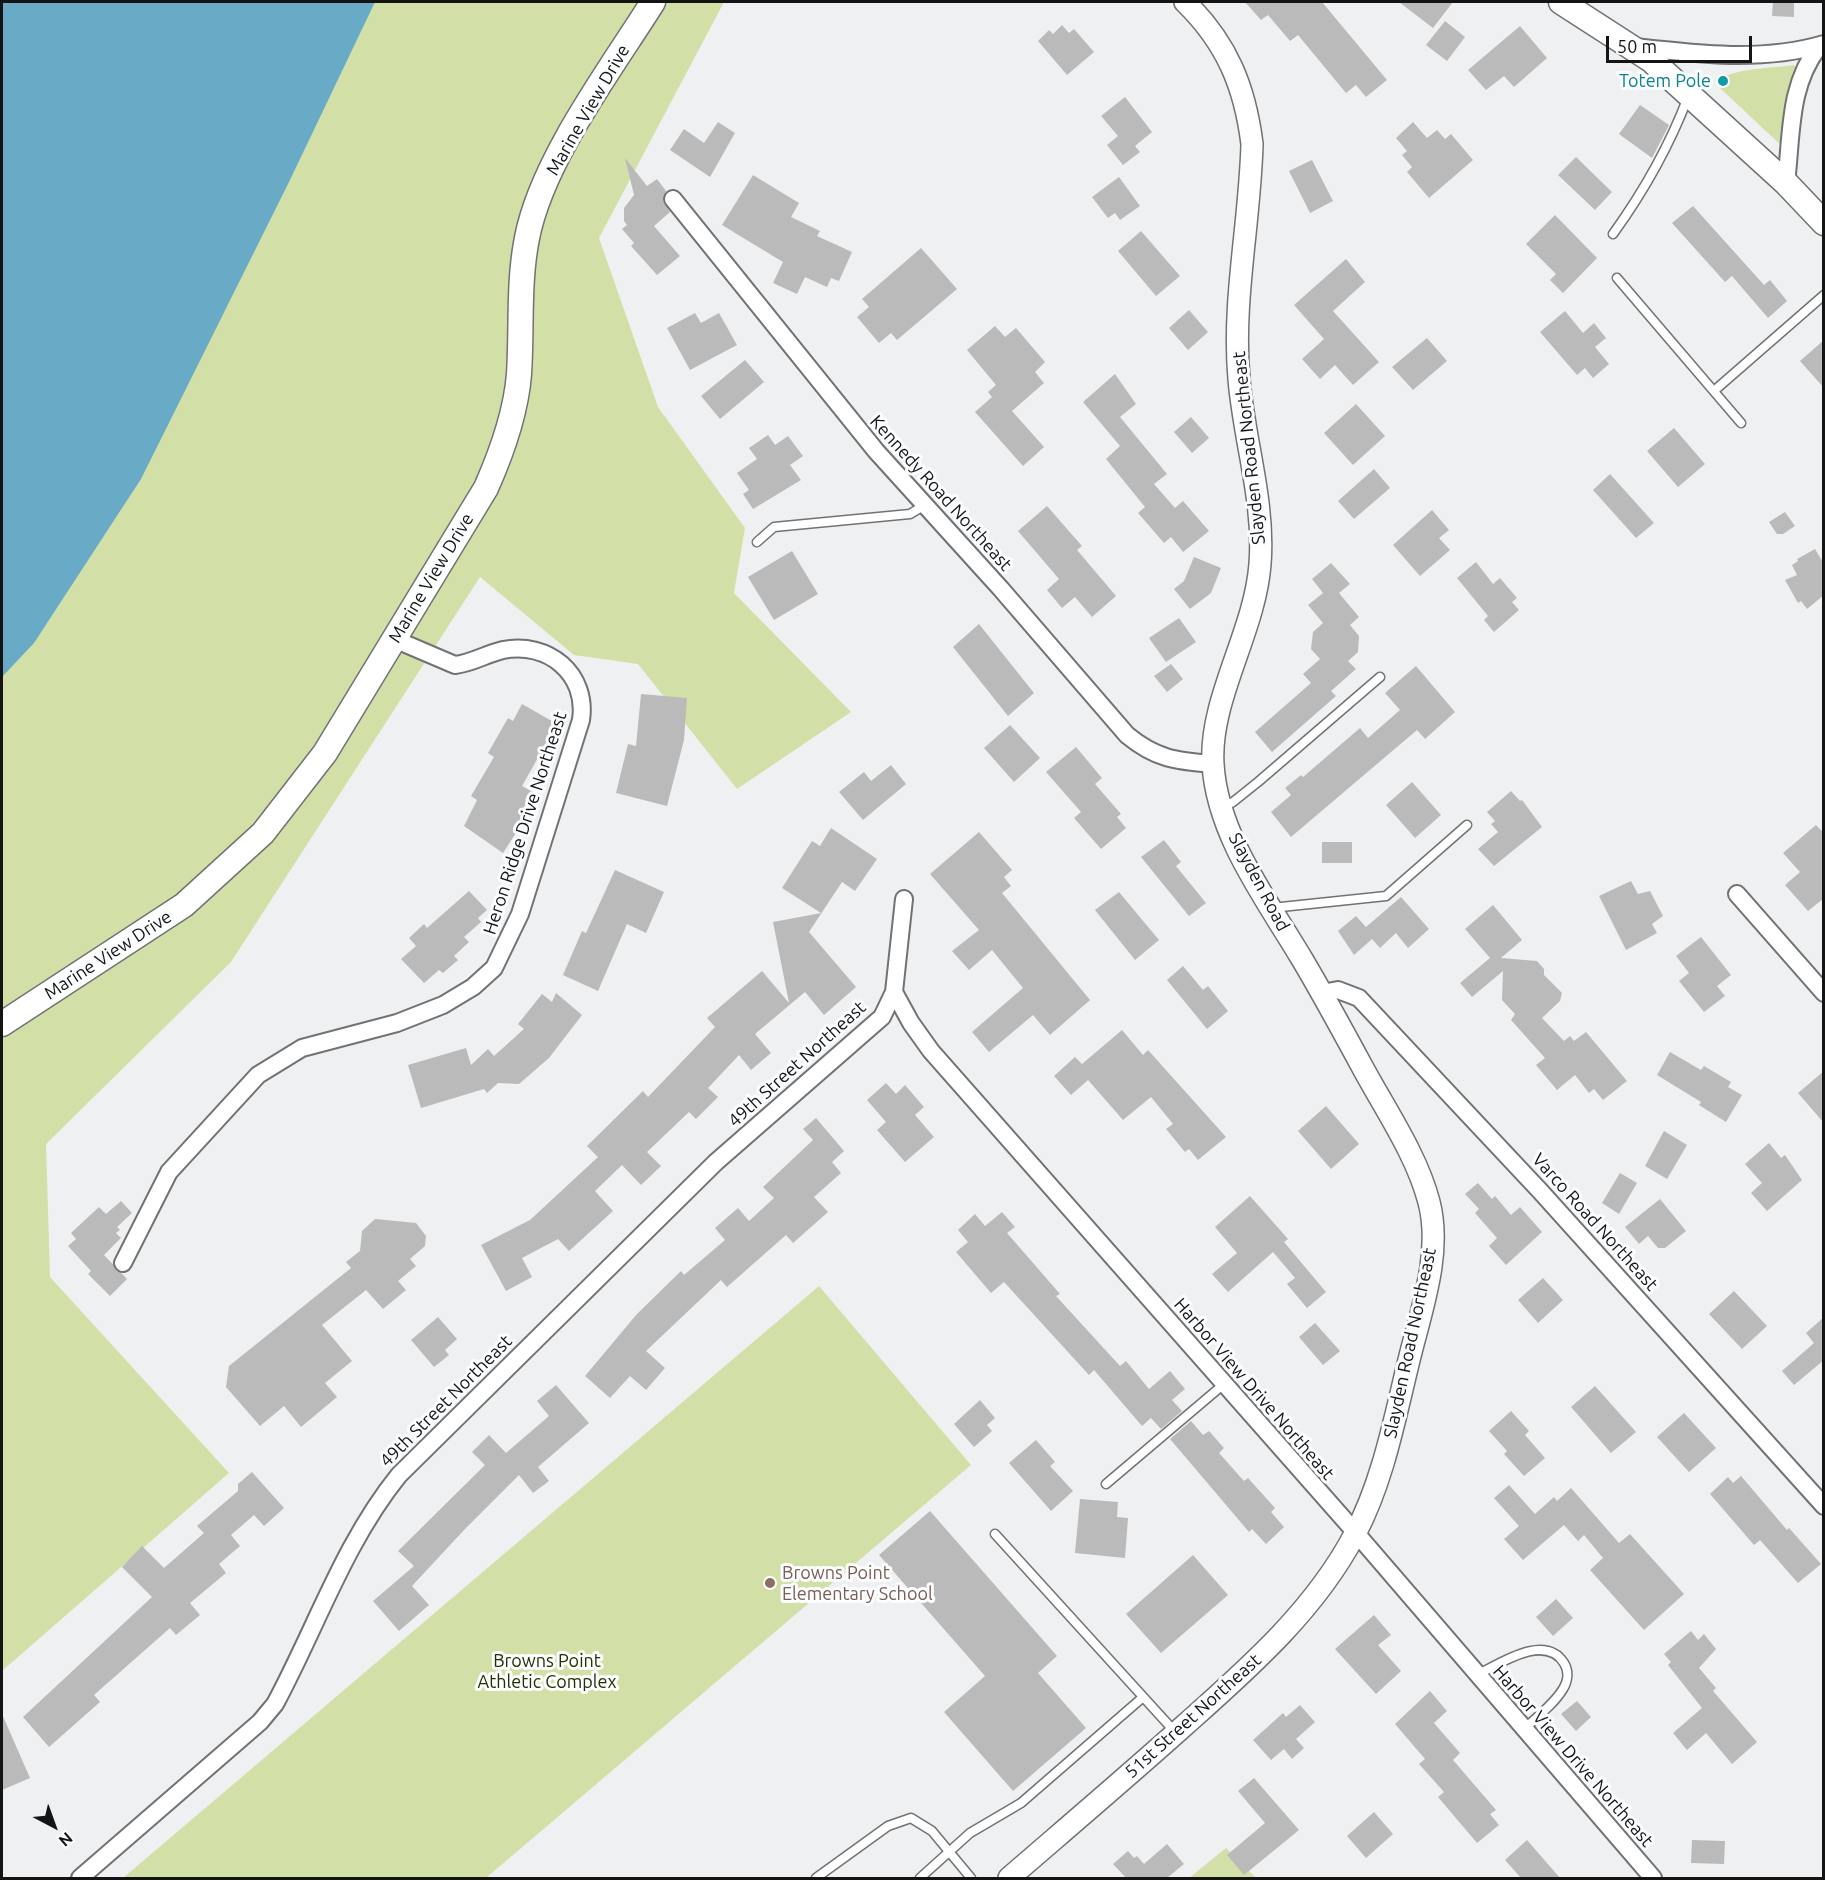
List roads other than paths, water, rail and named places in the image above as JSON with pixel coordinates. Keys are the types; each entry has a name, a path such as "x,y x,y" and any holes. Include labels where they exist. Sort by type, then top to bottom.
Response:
{"main road":[{"name":"Marine View Drive","path":"2,1024 184,905 263,833 310,776 486,488 499,458 512,413 519,375 524,257 532,216 567,140 653,2"},
{"path":"1561,2 1634,46 1786,183 1824,224"}],"street":[{"name":"Slayden Road Northeast","path":"1185,2 1218,39 1235,69 1248,113 1251,144 1238,354 1242,405 1259,512 1261,555 1250,619 1217,719 1213,764"},
{"path":"1634,46 1727,55 1778,52 1822,44"},
{"path":"1786,183 1790,123 1797,89 1802,71 1822,44"},
{"name":"Kennedy Road Northeast","path":"673,199 853,423 1127,735 1150,752 1173,760 1213,764"},
{"name":"Heron Ridge Drive Northeast","path":"123,1263 170,1172 258,1075 302,1048 397,1023 443,1005 473,987 494,968 520,914 582,720 580,689 575,679 556,661 532,649 504,650 455,665 394,639"},
{"name":"Slayden Road","path":"1213,764 1222,807 1242,856 1322,993"},
{"path":"1737,894 1824,993"},
{"path":"894,992 904,899"},
{"name":"Varco Road Northeast","path":"1322,993 1338,990 1359,998 1523,1171 1824,1506"},
{"name":"Harbor View Drive Northeast","path":"894,992 911,1023 937,1058 1356,1533 1653,1878"},
{"name":"49th Street Northeast","path":"80,1878 260,1722 275,1704 360,1533 382,1496 399,1475 716,1162 882,1017 894,992"},
{"name":"Slayden Road Northeast","path":"1322,993 1412,1160 1430,1204 1434,1253 1378,1484 1356,1533"},
{"name":"51st Street Northeast","path":"1009,1878 1216,1699 1272,1644 1315,1597 1356,1533"}],"lane":[{"path":"1612,234 1641,195 1659,164 1689,94"},
{"path":"1617,278 1741,423"},
{"path":"1715,390 1824,295"},
{"path":"757,542 774,527 910,514 925,505"},
{"path":"1222,807 1233,802 1258,782 1380,677"},
{"path":"1274,911 1281,907 1386,896 1467,825"},
{"path":"1106,1484 1224,1384"},
{"path":"995,1534 1176,1733"},
{"path":"1477,1675 1507,1660 1541,1649 1547,1649 1558,1655 1566,1667 1568,1677 1563,1690 1524,1729"},
{"path":"920,1878 970,1833 1022,1803 1142,1698"},
{"path":"816,1878 888,1826 911,1818 932,1831 971,1878"}],"water":[{"path":"2,2 375,2 289,182 141,479 34,643 2,677"}],"place":[{"name":"Totem Pole","path":"1723,81"},
{"name":"Browns Point Elementary School","path":"770,1583"}],"park label":[{"name":"Browns Point Athletic Complex","path":"547,1671"}]}
